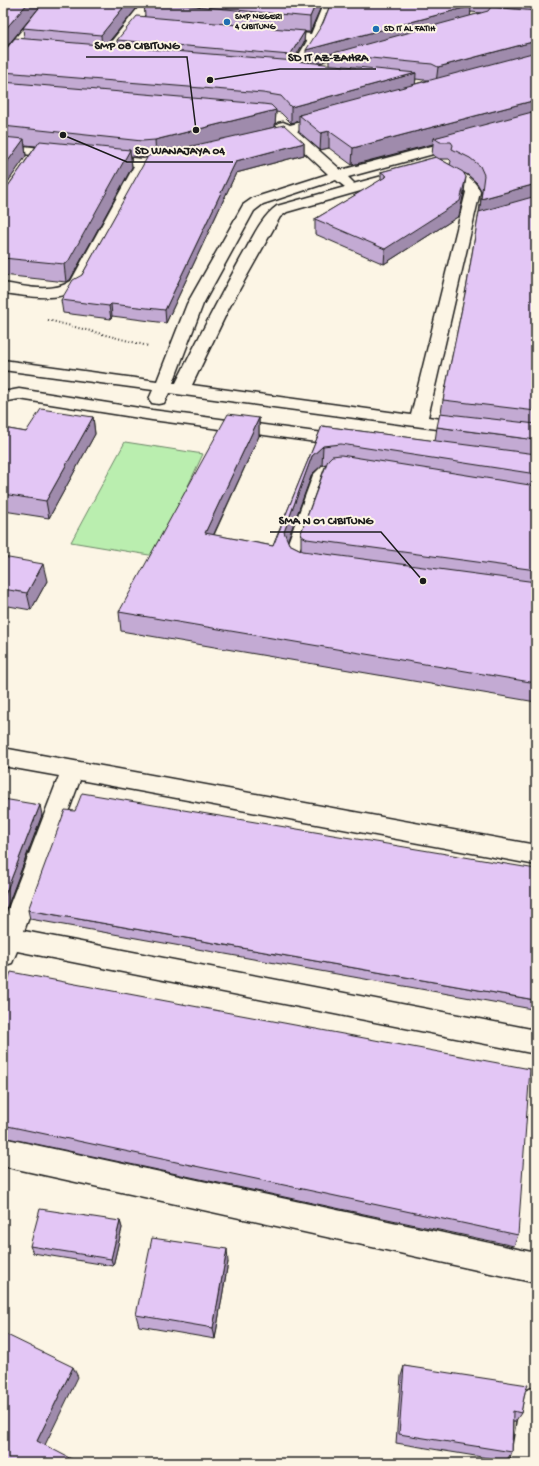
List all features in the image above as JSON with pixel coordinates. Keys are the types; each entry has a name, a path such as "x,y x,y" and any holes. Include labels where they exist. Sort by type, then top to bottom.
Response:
{"street":[{"path":"3,61 50,3"},
{"path":"106,56 148,3"},
{"path":"309,3 375,9"},
{"path":"279,71 303,73 329,4"},
{"path":"133,21 148,23"},
{"path":"267,33 315,38"},
{"path":"14,48 29,50"},
{"path":"90,55 122,57"},
{"path":"248,140 339,116"},
{"path":"276,117 287,130 353,189"},
{"path":"152,415 195,304 248,208 258,201 338,175 478,137"},
{"path":"3,148 76,156"},
{"path":"30,164 38,152"},
{"path":"418,422 472,225 472,188 467,183 419,154"},
{"path":"91,157 143,163 156,162 187,155"},
{"path":"181,390 221,308 267,225 275,214 282,209 452,160"},
{"path":"3,288 55,294 74,287 143,163"},
{"path":"239,222 267,225"},
{"path":"195,304 221,308"},
{"path":"3,365 418,422 481,429"},
{"path":"3,397 19,394 152,415 364,443"},
{"path":"3,757 536,855"},
{"path":"73,769 6,947 536,1042"},
{"path":"3,1152 536,1268"},
{"path":"526,1463 536,1402"}],"lane":[{"path":"319,565 303,563 294,558 292,550 320,475 327,469 340,468 355,471"}],"path":[{"path":"46,320 175,353"}],"green space":[{"path":"125,442 203,454 155,556 71,542"}],"building":[{"path":"3,3 28,3 3,32"},
{"path":"43,3 127,3 101,35 23,28"},
{"path":"163,3 316,3 310,17"},
{"path":"331,3 437,3 471,6 306,50 323,23"},
{"path":"491,7 536,11 536,41 438,67 432,64 330,54 488,11"},
{"path":"137,16 305,31 290,55 117,40"},
{"path":"15,38 295,61 416,73 291,107 281,96 263,93 3,72 3,49 6,49"},
{"path":"536,52 536,100 353,148 329,131 321,133 299,115"},
{"path":"3,82 263,104 271,105 276,110 155,140 142,141 3,126"},
{"path":"536,111 536,184 481,199 484,175 480,166 470,158 452,149 453,145 451,142 440,142 434,138"},
{"path":"284,125 304,143 236,161 165,310 111,304 109,306 61,300 73,280 82,275 148,156"},
{"path":"3,137 24,139 3,168"},
{"path":"40,141 130,150 68,262 64,264 3,258 3,189 6,189"},
{"path":"436,157 463,172 466,177 460,201 385,249 315,219 387,176 381,172"},
{"path":"536,196 536,411 443,400 467,284 479,212"},
{"path":"41,409 93,417 46,501 3,494 3,428 26,432"},
{"path":"440,413 536,424 536,440 437,427"},
{"path":"228,414 259,418 205,533 273,546 322,426 536,454 536,474 341,444 323,446 312,456 284,532 289,544 303,551 536,582 536,683 119,612"},
{"path":"341,455 536,486 536,570 307,539 302,536 301,533 328,460 332,456"},
{"path":"3,557 43,564 27,593 3,589"},
{"path":"82,793 536,869 535,1000 28,910 65,810 75,811"},
{"path":"3,799 40,805 3,900"},
{"path":"11,972 530,1069 518,1235 3,1125 3,993"},
{"path":"40,1209 120,1221 111,1259 30,1246"},
{"path":"152,1238 227,1249 213,1328 136,1315"},
{"path":"3,1333 73,1367 37,1441 79,1463 3,1463"},
{"path":"404,1366 528,1385 525,1392 521,1413 513,1411 512,1452 399,1434"}],"place":[{"name":"SMP NEGERI 4 CIBITUNG","path":"227,22"},
{"name":"SD IT AL FATIH","path":"376,29"},
{"name":"SD IT AZ-ZAHRA","path":"210,80"},
{"name":"SMP 08 CIBITUNG","path":"196,130"},
{"name":"SD WANAJAYA 04","path":"63,135"},
{"name":"SMA N 01 CIBITUNG","path":"423,581"}]}
